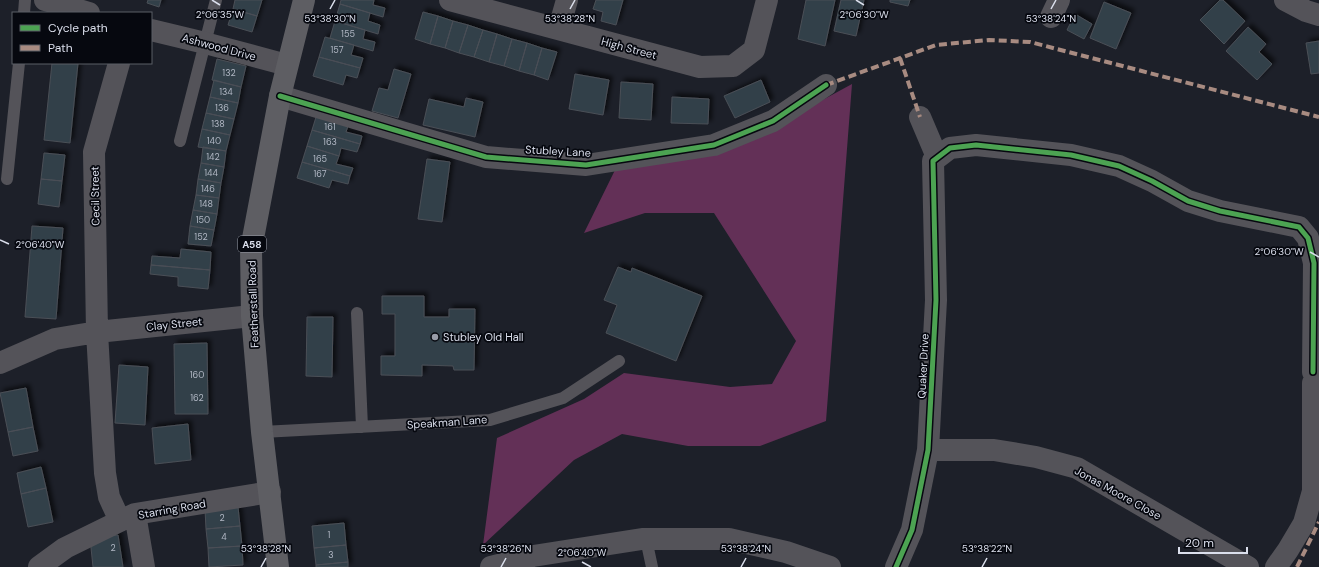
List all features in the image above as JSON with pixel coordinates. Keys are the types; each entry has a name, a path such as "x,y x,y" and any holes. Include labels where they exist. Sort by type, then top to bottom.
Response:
{"highway":[{"name":"Featherstall Road","path":"270,492 262,432 252,316 251,249 280,96 304,0"},
{"name":"A58","path":"270,492 278,567"}],"street":[{"path":"45,0 86,12"},
{"name":"High Street","path":"451,0 700,67 733,66 754,50 767,0"},
{"path":"559,28 567,0"},
{"path":"1285,0 1306,12 1319,15"},
{"name":"Ashwood Drive","path":"152,30 287,65"},
{"name":"Cecil Street","path":"119,64 94,152 97,332 105,473 109,498 128,517 144,567"},
{"name":"Stubley Lane","path":"280,96 486,156 586,165 714,145 773,121 826,85"},
{"path":"920,117 935,159 950,148 976,144 1071,155 1119,166 1152,181 1188,201 1220,211 1299,227 1308,238 1314,263 1313,491 1304,523 1276,567"},
{"name":"Quaker Drive","path":"896,567 912,530 928,450 936,300 935,159"},
{"name":"Clay Street","path":"0,363 55,339 97,332 252,316"},
{"name":"Jonas Moore Close","path":"928,450 994,450 1036,457 1077,468 1248,567"},
{"name":"Starring Road","path":"39,567 65,548 128,517 270,492"},
{"path":"491,567 533,556 646,539 729,539 791,561 830,567"}],"lane":[{"path":"24,12 25,0"},
{"path":"180,141 216,0"},
{"path":"7,179 19,64"},
{"path":"357,313 362,427"},
{"name":"Speakman Lane","path":"262,432 490,420 563,398 619,361"},
{"path":"646,539 652,567"}],"shaded area":[{"path":"852,84 826,421 760,446 688,446 622,434 574,460 483,545 497,438 584,399 624,373 730,387 772,384 796,341 714,213 645,213 584,233 616,168 784,121"}],"building":[{"path":"148,0 161,0 159,7 147,3"},
{"path":"235,0 262,0 257,16 233,9"},
{"path":"341,0 374,0 373,5 385,8 383,17 340,4"},
{"path":"596,0 623,0 616,25 601,21 603,12 593,9"},
{"path":"806,0 835,0 825,46 798,39"},
{"path":"841,0 864,0 856,36 834,31"},
{"path":"890,0 910,0 908,6 890,2"},
{"path":"1220,0 1223,0 1245,21 1224,44 1200,20"},
{"path":"1104,2 1131,13 1116,49 1090,38"},
{"path":"340,4 370,13 368,21 380,25 378,34 335,21"},
{"path":"233,9 257,16 252,32 228,25"},
{"path":"423,12 438,16 430,44 415,39"},
{"path":"1075,14 1092,24 1084,39 1067,30"},
{"path":"438,16 453,21 445,48 430,44"},
{"path":"335,21 365,30 363,39 375,42 373,51 330,38"},
{"path":"453,21 468,25 459,53 445,48"},
{"path":"468,25 483,30 474,57 459,53"},
{"path":"1248,27 1266,44 1259,52 1272,64 1257,80 1226,51"},
{"path":"483,30 497,34 489,62 474,57"},
{"path":"497,34 512,39 504,66 489,62"},
{"path":"325,37 354,45 351,55 363,58 360,68 319,57"},
{"path":"512,39 527,43 519,71 504,66"},
{"path":"1319,41 1319,73 1311,74 1306,43"},
{"path":"527,43 542,48 534,75 519,71"},
{"path":"542,48 557,52 548,80 534,75"},
{"path":"319,57 360,68 357,78 346,75 343,85 313,76"},
{"path":"217,59 246,66 241,87 212,80"},
{"path":"52,64 78,64 70,143 44,140"},
{"path":"394,69 411,74 398,118 372,111 379,88 388,90"},
{"path":"575,74 609,80 603,115 569,109"},
{"path":"214,80 241,87 238,103 210,97"},
{"path":"761,80 770,102 735,118 724,96"},
{"path":"621,82 653,84 651,120 619,118"},
{"path":"210,97 238,103 234,119 206,113"},
{"path":"672,97 709,99 708,124 671,123"},
{"path":"466,98 483,102 475,137 423,125 429,99 464,107"},
{"path":"206,113 234,119 230,135 202,129"},
{"path":"317,114 349,123 346,132 362,136 360,144 312,130"},
{"path":"202,129 230,135 226,151 198,147"},
{"path":"312,130 360,144 357,152 341,148 339,156 307,146"},
{"path":"307,146 339,156 336,164 353,168 350,176 302,162"},
{"path":"203,147 226,151 224,167 201,163"},
{"path":"44,153 65,155 62,181 41,179"},
{"path":"427,159 450,162 442,222 418,219"},
{"path":"302,162 350,176 348,184 332,180 329,188 297,178"},
{"path":"201,163 224,167 221,183 198,179"},
{"path":"41,179 62,181 59,207 38,204"},
{"path":"198,179 221,183 219,198 196,195"},
{"path":"196,195 219,198 217,214 193,210"},
{"path":"193,210 217,214 214,230 190,226"},
{"path":"32,226 63,228 56,319 25,317"},
{"path":"190,226 214,230 211,246 188,244"},
{"path":"181,249 211,252 210,270 151,265 152,256 180,258"},
{"path":"151,265 210,270 208,289 178,286 178,277 150,274"},
{"path":"618,267 631,272 632,268 702,296 676,361 606,333 617,305 604,300"},
{"name":"Stubley Old Hall","path":"382,296 424,296 424,317 449,317 449,309 475,309 474,370 454,370 453,366 422,365 422,376 381,375 381,356 395,356 395,314 382,314"},
{"path":"307,317 333,317 332,377 306,376"},
{"path":"207,343 208,414 175,414 174,344"},
{"path":"119,365 148,367 145,425 115,423"},
{"path":"26,388 33,427 8,432 0,393"},
{"path":"188,424 191,460 155,464 152,428"},
{"path":"33,427 38,451 13,456 8,432"},
{"path":"41,467 46,488 21,494 17,473"},
{"path":"46,488 53,522 28,527 21,494"},
{"path":"238,507 240,526 206,529 205,509"},
{"path":"344,523 346,545 314,548 312,526"},
{"path":"240,526 242,546 208,548 206,529"},
{"path":"118,535 123,567 93,567 90,538"},
{"path":"346,545 348,562 316,565 314,548"},
{"path":"242,546 243,565 209,567 208,548"},
{"path":"348,562 348,567 316,567 316,565"}],"marked path":[{"path":"826,85 936,45 989,40 1030,42 1319,117"},
{"path":"900,58 920,117"},
{"path":"1297,567 1319,522"}],"cycle path":[{"path":"280,96 486,157 586,165 714,145 773,121 826,85"},
{"path":"896,567 912,530 928,450 936,300 933,161 950,148 976,145 1071,155 1119,166 1152,181 1188,201 1220,211 1299,227 1308,238 1314,263 1313,372"}],"place":[{"name":"Stubley Old Hall","path":"435,337"}]}
